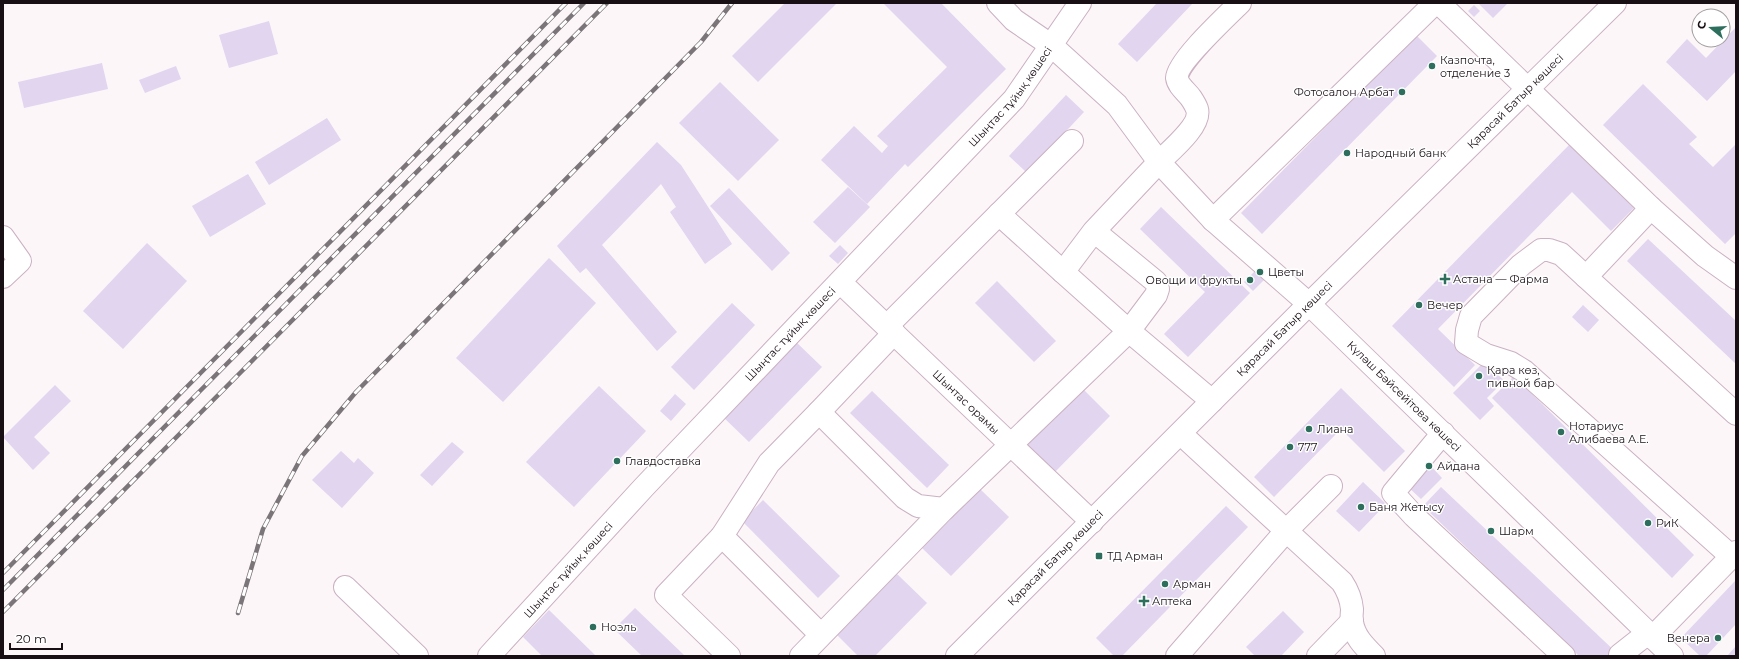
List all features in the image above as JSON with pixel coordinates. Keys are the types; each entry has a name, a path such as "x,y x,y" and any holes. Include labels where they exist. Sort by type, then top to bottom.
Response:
{"street":[{"name":"Күләш Бәйсейітова көшесі","path":"998,3 1014,20 1052,46 1117,105 1160,162 1213,220 1309,304 1672,656"},
{"name":"Шыңтас тұйық көшесі","path":"489,656 644,487 1014,99 1052,46 1080,3"},
{"path":"1063,272 1094,231 1192,129 1197,119 1197,109 1177,78 1180,69 1188,57 1240,3"},
{"path":"1213,220 1435,3"},
{"path":"1440,3 1651,208 1705,256 1736,278"},
{"name":"Қарасай Батыр көшесі","path":"956,656 1309,304 1615,3"},
{"path":"729,656 666,595 722,536 769,463 819,412 890,330 999,214 1072,141"},
{"path":"1586,277 1651,208"},
{"path":"999,214 1129,331 1212,401"},
{"path":"801,656 820,634 944,509 1129,331 1156,295 1158,289 1156,282 1094,231"},
{"path":"3,237 20,261 3,277"},
{"path":"1620,655 1650,635 1734,554 1524,371 1511,363 1486,355 1466,343 1466,330 1471,316 1522,265 1541,250 1549,250 1561,254 1736,414"},
{"name":"Шынтас орамы","path":"840,282 1092,522"},
{"path":"819,412 905,498 918,506 944,509"},
{"path":"1443,433 1393,493 1414,516 1564,656"},
{"path":"1180,434 1342,582 1349,592 1352,609 1352,621 1355,633 1362,644 1374,656"},
{"path":"1177,656 1286,531 1331,486"},
{"path":"722,536 820,634"},
{"path":"345,587 417,656"},
{"path":"1318,656 1352,621"}],"building":[{"path":"785,3 837,3 758,82 732,56"},
{"path":"883,3 941,3 1006,69 908,167 905,164 867,204 821,160 854,126 882,153 888,146 877,136 947,67"},
{"path":"1157,3 1193,3 1137,62 1118,44"},
{"path":"1478,3 1508,3 1493,18"},
{"path":"1474,5 1480,11 1474,17 1468,11"},
{"path":"269,21 278,54 229,68 219,35"},
{"path":"1736,27 1736,71 1707,101 1666,62 1687,39 1691,43 1691,48 1696,48 1706,58 1716,48 1731,48 1731,32"},
{"path":"1416,35 1437,56 1262,234 1241,213"},
{"path":"102,63 108,89 24,108 18,82"},
{"path":"176,66 181,79 145,93 139,80"},
{"path":"720,82 779,140 738,181 679,123"},
{"path":"1643,84 1697,137 1689,144 1713,167 1736,144 1736,233 1725,244 1603,125"},
{"path":"1066,95 1084,112 1027,173 1009,156"},
{"path":"327,118 341,140 269,185 255,162"},
{"path":"657,142 681,165 732,244 705,264 670,212 676,207 661,184 602,245 677,332 657,351 586,268 580,273 557,246"},
{"path":"1569,145 1634,208 1611,231 1572,192 1438,329 1475,365 1454,387 1392,326"},
{"path":"248,174 266,204 210,237 192,206"},
{"path":"848,187 870,207 835,243 813,222"},
{"path":"729,188 790,253 772,271 710,206"},
{"path":"1161,207 1250,293 1188,357 1164,334 1205,292 1140,229"},
{"path":"1648,239 1736,321 1736,364 1627,261"},
{"path":"147,243 187,281 123,349 83,311"},
{"path":"840,245 848,253 838,264 829,256"},
{"path":"549,258 596,303 503,402 456,358"},
{"path":"1260,266 1269,275 1253,291 1244,282"},
{"path":"997,281 1056,341 1034,362 975,303"},
{"path":"732,303 755,325 694,390 671,367"},
{"path":"1583,305 1599,320 1588,332 1572,317"},
{"path":"794,340 822,367 749,442 721,415"},
{"path":"1485,361 1504,381 1487,398 1494,406 1480,420 1453,393"},
{"path":"1514,376 1694,555 1672,578 1492,398"},
{"path":"55,385 71,401 34,437 50,453 33,470 3,437"},
{"path":"599,386 646,431 574,507 526,462"},
{"path":"1082,388 1110,416 1052,475 1023,447"},
{"path":"1341,388 1405,451 1384,472 1341,429 1274,497 1254,477"},
{"path":"872,391 949,465 927,488 850,413"},
{"path":"675,394 686,404 671,421 660,411"},
{"path":"452,442 464,452 432,486 420,475"},
{"path":"341,451 354,463 358,458 374,473 342,508 312,480"},
{"path":"1428,463 1442,478 1421,499 1406,485"},
{"name":"Баня Жетысу","path":"1363,482 1386,504 1359,532 1336,511"},
{"path":"1441,487 1620,656 1579,656 1423,506"},
{"path":"980,489 1009,517 951,576 922,548"},
{"path":"763,500 840,576 818,598 742,521"},
{"path":"1226,506 1248,527 1122,656 1114,656 1096,638"},
{"path":"897,574 927,603 875,656 858,656 837,635"},
{"path":"1736,580 1736,624 1706,656 1700,656 1681,638"},
{"path":"635,608 685,656 642,656 614,629"},
{"path":"549,610 596,656 542,656 523,637"},
{"path":"1283,611 1304,632 1281,656 1255,656 1246,647"},
{"path":"1736,646 1736,656 1727,656"}],"railway":[{"path":"3,573 566,3"},
{"path":"3,590 584,3"},
{"path":"3,612 607,3"},
{"path":"238,613 263,529 302,456 356,392 701,42 732,3"}],"place":[{"name":"Казпочта, отделение 3","path":"1432,66"},
{"name":"Фотосалон Арбат","path":"1402,92"},
{"name":"Народный банк","path":"1347,153"},
{"name":"Цветы","path":"1260,272"},
{"name":"Астана — Фарма","path":"1445,279"},
{"name":"Овощи и фрукты","path":"1250,280"},
{"name":"Вечер","path":"1419,305"},
{"name":"Қара көз, пивной бар","path":"1479,376"},
{"name":"Лиана","path":"1309,429"},
{"name":"Нотариус Алибаева А.Е.","path":"1561,432"},
{"name":"777","path":"1290,447"},
{"name":"Главдоставка","path":"617,461"},
{"name":"Айдана","path":"1429,466"},
{"name":"Баня Жетысу","path":"1361,507"},
{"name":"РиК","path":"1648,523"},
{"name":"Шарм","path":"1491,531"},
{"name":"ТД Арман","path":"1099,556"},
{"name":"Арман","path":"1165,584"},
{"name":"Аптека","path":"1144,601"},
{"name":"Ноэль","path":"593,627"},
{"name":"Венера","path":"1718,638"}]}
